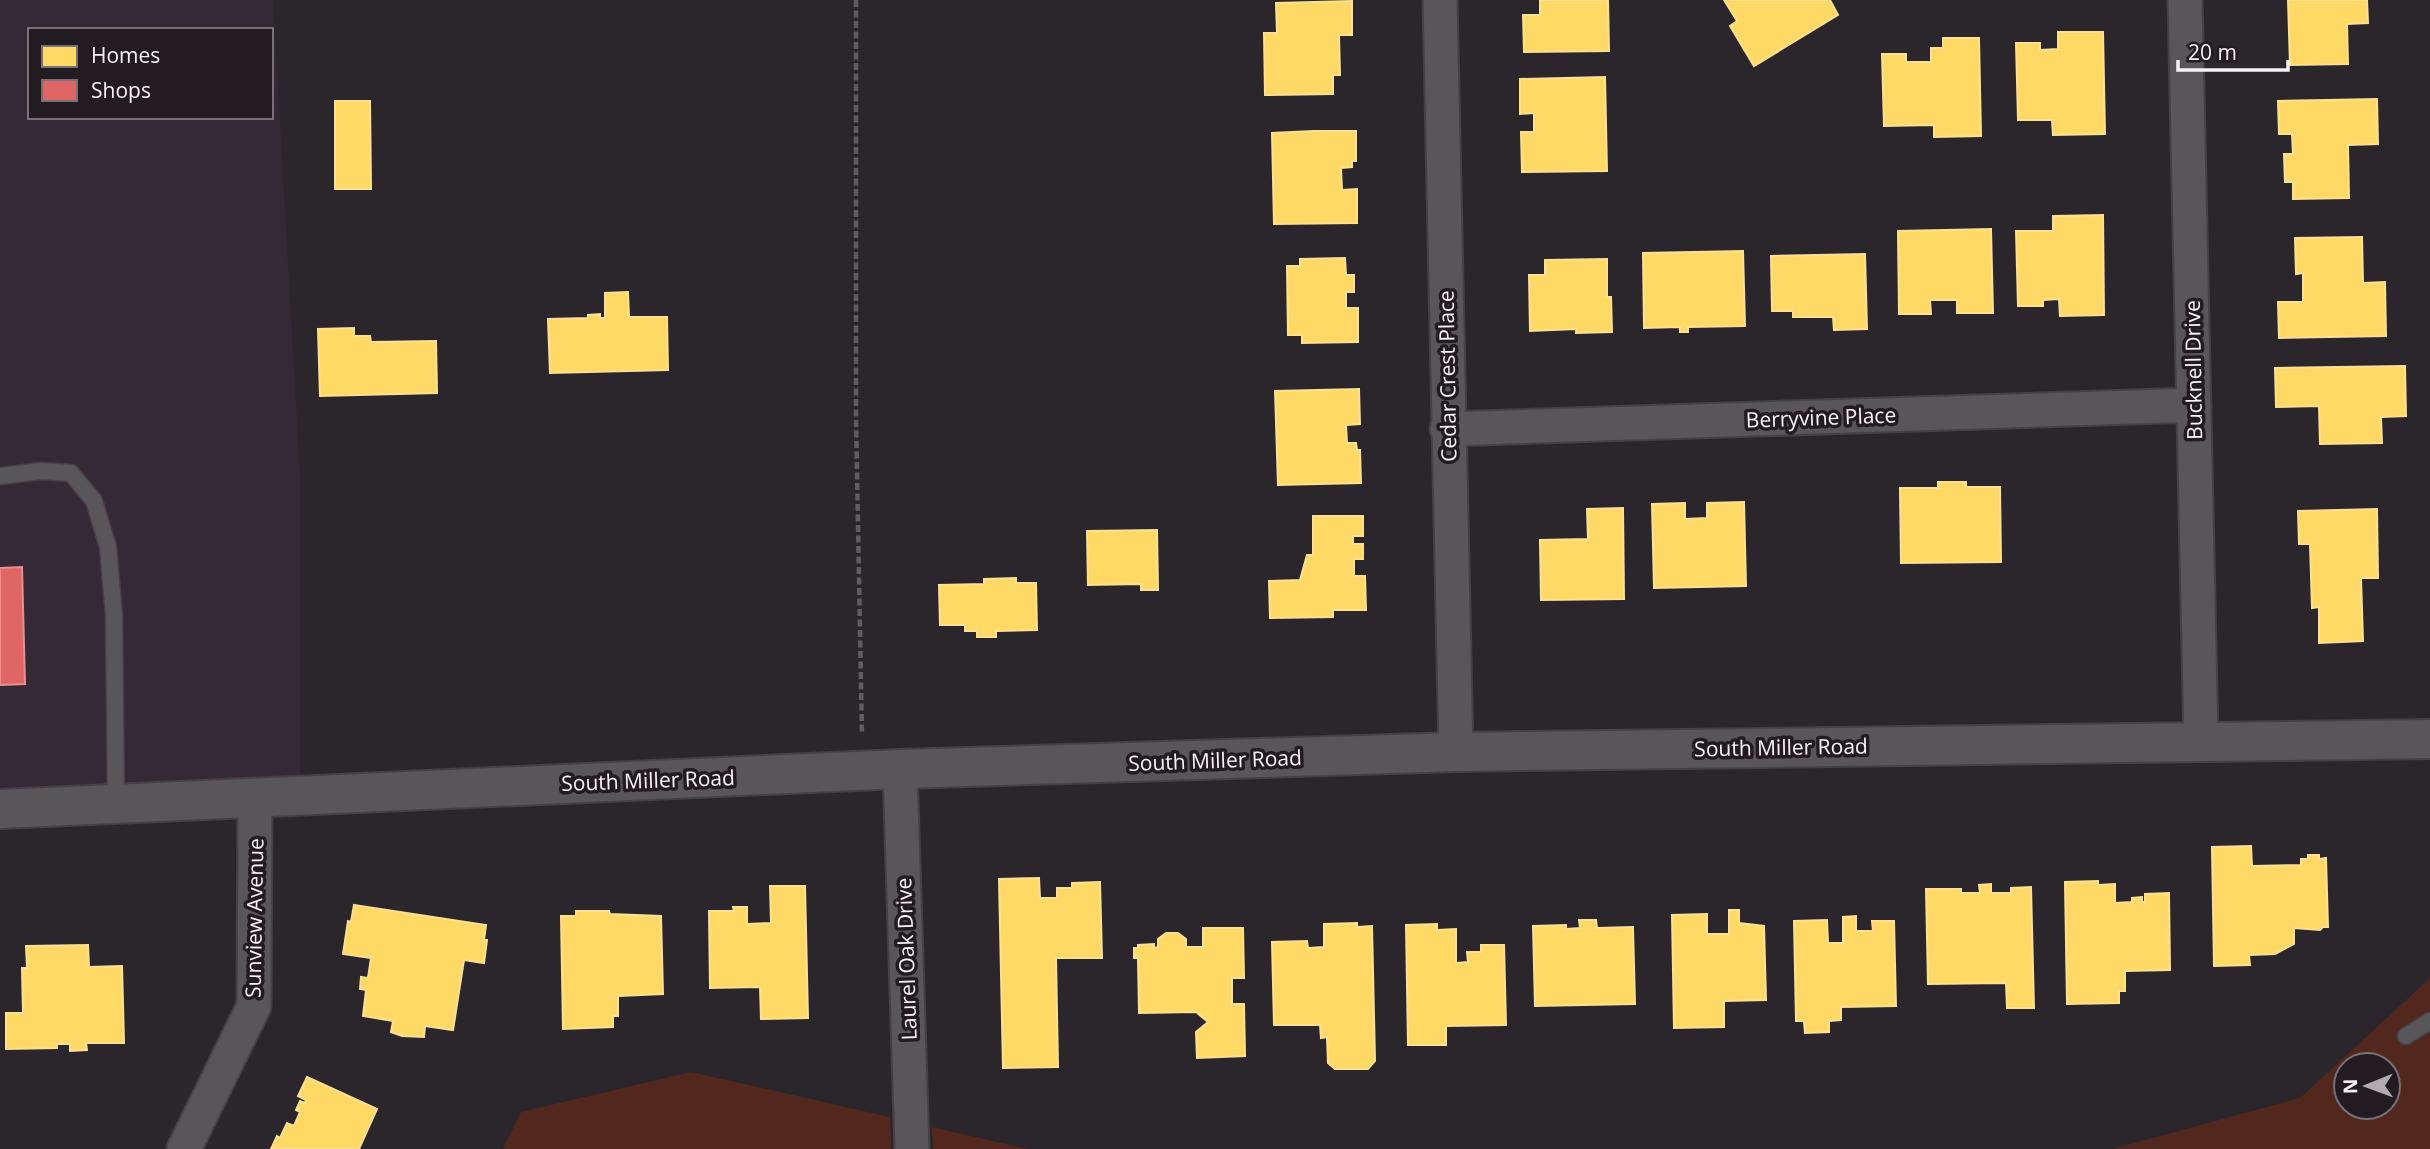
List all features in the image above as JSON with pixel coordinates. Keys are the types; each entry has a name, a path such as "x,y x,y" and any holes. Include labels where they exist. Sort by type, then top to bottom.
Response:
{"street":[{"name":"Cedar Crest Place","path":"1440,0 1447,429 1456,752"},
{"name":"Bucknell Drive","path":"2185,0 2201,740"},
{"name":"Berryvine Place","path":"1447,429 2194,405"},
{"name":"South Miller Road","path":"0,810 882,770 1456,752 2430,739"},
{"name":"Laurel Oak Drive","path":"882,770 912,1149"},
{"name":"Sunview Avenue","path":"184,1149 254,1006 256,797"}],"lane":[{"path":"0,476 41,471 71,473 94,501 108,547 114,616 116,804"},
{"path":"2406,1036 2430,1021"}],"path":[{"path":"856,0 856,418 882,770"}],"shaded area":[{"path":"0,0 273,0 300,474 300,776 0,790"},
{"path":"2430,978 2430,1149 2112,1149 2300,1098 2332,1068 2332,1121 2402,1121 2402,1051 2351,1051"},
{"path":"691,1072 890,1117 891,1149 503,1149 521,1112"},
{"path":"932,1127 1028,1149 933,1149"}],"building: Homes":[{"path":"1540,0 1608,0 1609,51 1524,52 1523,15 1540,15"},
{"path":"1724,0 1830,0 1838,15 1754,66 1730,26 1737,21"},
{"path":"2288,0 2367,0 2368,23 2347,24 2348,64 2290,65"},
{"path":"1352,1 1352,35 1339,35 1340,75 1333,75 1333,94 1265,95 1264,33 1277,33 1276,3"},
{"path":"2058,32 2103,32 2105,134 2053,135 2052,120 2018,120 2016,43 2040,43 2040,50 2058,49"},
{"path":"1943,38 1979,38 1981,136 1934,137 1934,125 1884,126 1882,54 1906,54 1906,62 1931,62 1931,48 1943,48"},
{"path":"1605,77 1607,171 1522,172 1521,132 1534,132 1534,113 1520,114 1520,79"},
{"path":"2377,99 2378,144 2348,145 2349,198 2293,199 2293,182 2285,182 2284,154 2293,154 2292,134 2279,134 2278,101"},
{"path":"335,101 370,101 371,189 335,189"},
{"path":"1356,131 1356,161 1352,161 1352,167 1341,168 1342,190 1357,189 1357,223 1274,224 1272,133"},
{"path":"2103,215 2104,315 2060,316 2059,299 2043,300 2043,306 2018,306 2016,231 2053,231 2053,216"},
{"path":"1991,229 1993,313 1957,313 1957,300 1930,300 1931,314 1899,314 1898,231"},
{"path":"2362,237 2363,283 2385,282 2386,336 2279,338 2278,302 2303,302 2303,273 2296,274 2295,238"},
{"path":"1743,251 1745,326 1688,327 1688,332 1680,332 1680,327 1644,328 1643,253"},
{"path":"1865,254 1867,329 1834,330 1833,317 1793,317 1793,311 1772,311 1771,256"},
{"path":"1345,258 1346,275 1354,275 1354,292 1346,292 1346,308 1358,308 1358,342 1302,343 1302,335 1288,335 1287,266 1300,266 1300,259"},
{"path":"1607,259 1607,297 1611,297 1612,332 1576,333 1576,329 1530,331 1529,275 1545,275 1545,260"},
{"path":"628,292 629,317 667,317 668,370 550,373 548,319 588,318 588,315 600,314 600,318 605,318 605,293"},
{"path":"354,328 354,336 370,336 371,342 436,341 437,393 320,396 318,329"},
{"path":"2405,366 2406,416 2381,417 2382,443 2320,444 2319,406 2276,407 2275,368"},
{"path":"1359,389 1360,424 1346,425 1347,443 1356,443 1357,450 1360,450 1361,483 1278,485 1275,391"},
{"path":"1938,482 1966,482 1966,487 2000,487 2001,562 1901,563 1900,488 1938,488"},
{"path":"1744,502 1746,586 1654,588 1652,504 1685,503 1685,519 1707,518 1707,503"},
{"path":"1623,508 1624,599 1541,600 1540,540 1588,539 1587,509"},
{"path":"2377,509 2378,578 2361,578 2363,641 2319,643 2319,607 2312,608 2310,544 2299,544 2298,511"},
{"path":"1313,516 1363,516 1363,536 1353,536 1353,544 1363,544 1363,559 1354,559 1354,576 1365,576 1366,610 1333,610 1333,617 1270,618 1269,581 1300,580 1307,555 1313,555"},
{"path":"1157,530 1158,590 1141,590 1141,584 1088,585 1087,531"},
{"path":"1016,578 1016,583 1036,583 1037,630 996,631 996,637 977,637 977,631 965,631 965,625 940,625 939,585 984,584 984,579"},
{"path":"2251,846 2252,866 2301,865 2301,859 2308,859 2308,855 2319,855 2319,859 2326,858 2328,927 2320,930 2294,928 2294,944 2275,954 2249,955 2250,965 2214,966 2212,847"},
{"path":"1039,878 1040,898 1057,898 1057,888 1072,888 1072,883 1100,882 1102,958 1056,958 1058,1067 1003,1068 999,879"},
{"path":"2098,881 2098,885 2115,884 2115,903 2132,902 2132,898 2142,897 2142,902 2145,902 2145,894 2169,893 2170,970 2125,971 2125,991 2119,991 2119,1003 2067,1004 2065,882"},
{"path":"1991,884 1991,893 2011,893 2011,888 2031,887 2034,1008 2007,1008 2006,983 1928,984 1926,889 1961,889 1961,893 1980,893 1979,885"},
{"path":"770,886 805,886 808,1018 761,1019 760,987 710,988 709,911 734,911 733,907 747,907 747,924 771,923"},
{"path":"354,905 486,925 484,963 464,960 453,1030 425,1026 424,1037 402,1036 391,1032 393,1021 363,1016 366,990 360,989 361,977 368,978 371,958 343,954 348,921 351,922"},
{"path":"1729,910 1739,910 1739,923 1764,926 1766,1000 1724,1001 1724,1027 1674,1028 1672,915 1707,914 1707,934 1729,934"},
{"path":"576,911 661,916 663,994 618,996 618,1016 613,1016 613,1027 563,1029 561,916 576,916"},
{"path":"1856,916 1856,931 1873,931 1872,921 1894,921 1896,1006 1841,1007 1841,1020 1829,1021 1829,1032 1805,1033 1804,1021 1796,1021 1794,921 1827,920 1828,943 1843,943 1843,917"},
{"path":"1579,920 1596,920 1597,928 1633,927 1635,1004 1535,1006 1533,926 1566,925 1566,929 1580,928"},
{"path":"1357,923 1357,927 1372,926 1375,1061 1368,1069 1335,1069 1328,1063 1327,1037 1321,1038 1320,1025 1274,1025 1272,942 1307,941 1308,948 1324,947 1324,924"},
{"path":"1437,924 1437,930 1456,929 1456,963 1468,962 1467,952 1481,952 1481,945 1504,945 1506,1025 1446,1026 1446,1045 1408,1045 1406,925"},
{"path":"1203,928 1243,928 1244,978 1232,978 1232,1004 1244,1004 1245,1056 1197,1058 1196,1032 1208,1022 1196,1012 1139,1013 1138,958 1134,958 1134,948 1138,948 1138,945 1154,944 1154,948 1158,947 1158,939 1166,933 1178,933 1186,939 1186,947 1203,947"},
{"path":"88,945 89,967 122,966 124,1043 86,1043 87,1050 70,1051 70,1044 57,1044 57,1048 6,1049 6,1013 23,1013 22,968 27,968 26,946"},
{"path":"307,1077 377,1109 359,1149 271,1149 287,1123 294,1126 300,1112 296,1110 300,1101 305,1103 306,1100 298,1096"}],"building: Shops":[{"path":"22,567 25,684 0,685 0,568"}]}
